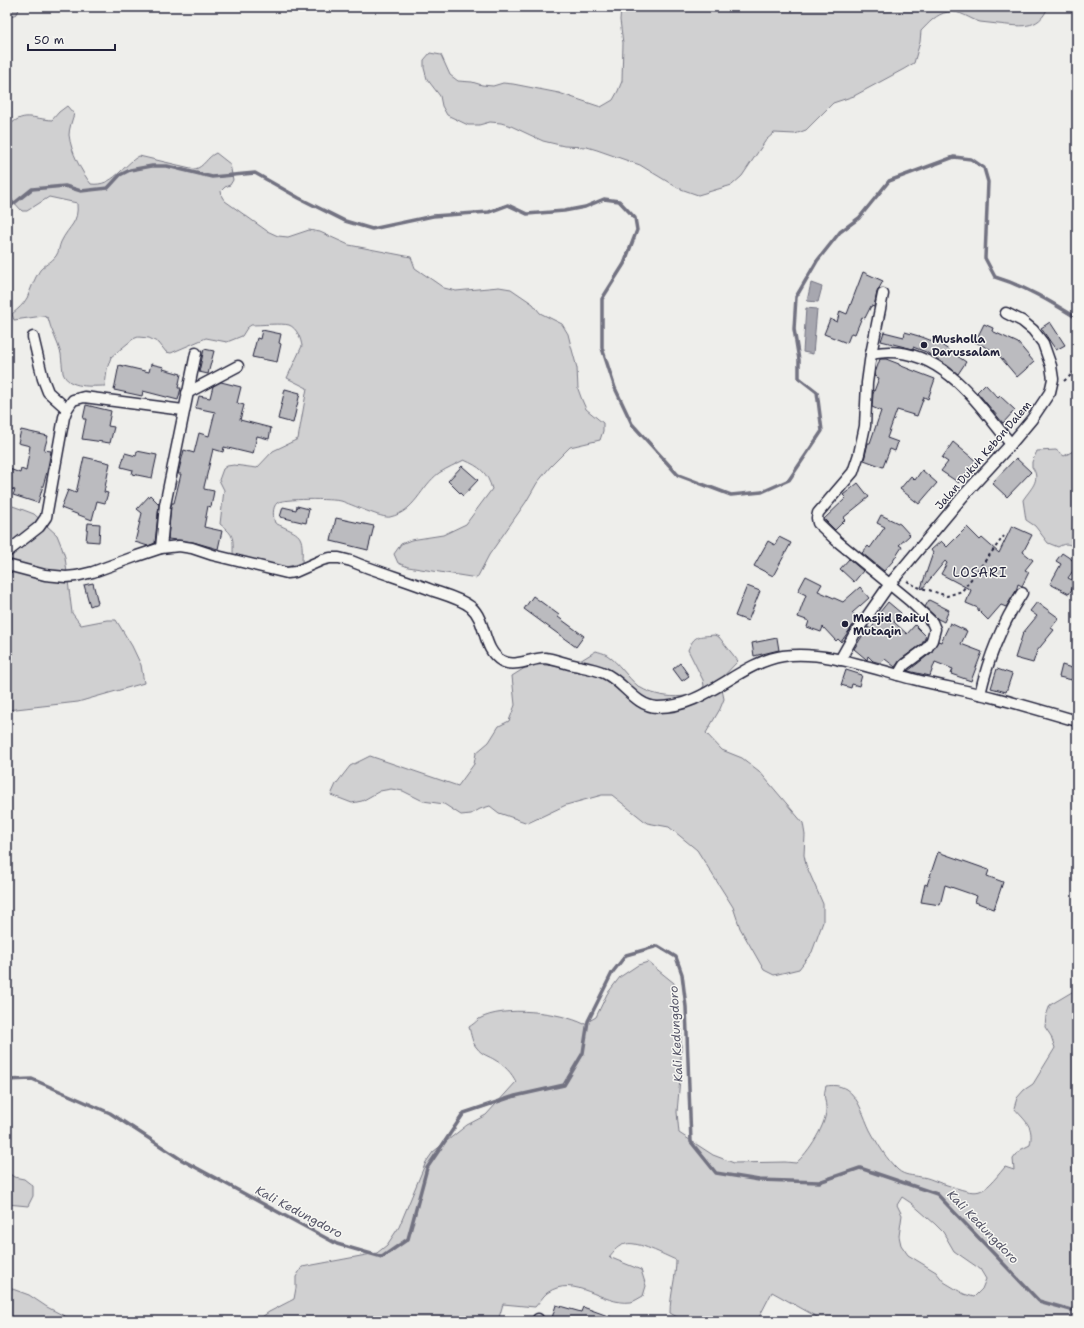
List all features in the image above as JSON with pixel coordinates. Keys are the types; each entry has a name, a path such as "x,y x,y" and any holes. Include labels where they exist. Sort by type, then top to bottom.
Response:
{"street":[{"path":"883,294 871,354 867,383 865,426 859,454 853,472 818,513 817,518 818,523 837,541 932,622 935,629 932,640 926,648 904,665 898,675"},
{"name":"Jalan Dukuh Kebon Dalem","path":"840,660 854,635 889,585 965,494 1011,444 1045,401 1050,392 1053,378 1052,366 1043,343 1033,330 1022,321 1006,313"},
{"path":"33,337 43,379 48,392 67,409"},
{"path":"871,354 896,352 916,357 938,366 958,382 1011,444"},
{"path":"161,548 165,505 183,410 196,353"},
{"path":"188,393 238,366"},
{"path":"7,552 39,527 46,517 64,417 73,400 84,397 183,410"},
{"path":"7,565 45,576 76,576 93,572 137,556 171,546 185,547 287,573 294,572 322,560 339,558 432,590 467,604 478,615 488,643 494,654 504,662 515,663 544,658 590,668 614,678 637,699 646,704 657,707 682,703 696,698 749,668 768,660 791,655 805,655 840,660 980,694 1077,721"},
{"path":"980,694 984,676 1003,629 1022,593"}],"path":[{"path":"900,572 905,580 917,587 947,596 962,591 1004,536"}],"shaded area":[{"path":"7,7 20,7 17,14 7,17"},
{"path":"621,7 1048,7 1044,15 1039,20 1028,25 1021,26 980,22 957,12 948,12 940,15 933,19 921,31 920,42 914,63 854,96 833,103 806,130 795,134 774,133 766,140 742,176 732,185 698,195 678,188 640,165 597,150 587,147 564,146 543,141 501,123 490,122 479,125 468,125 447,115 442,106 440,96 427,79 424,68 424,60 430,53 441,55 450,75 458,81 493,86 503,83 513,84 559,93 601,107 613,100 622,81 623,43 620,20"},
{"path":"67,106 74,114 69,135 74,155 91,184 99,184 112,179 139,156 195,169 201,166 216,153 230,164 233,180 230,185 221,191 222,197 225,201 267,231 278,236 288,237 309,230 320,232 349,245 411,257 415,268 444,288 456,291 499,287 511,289 533,304 540,313 562,324 568,334 577,368 578,389 582,400 586,409 603,423 603,431 600,440 570,447 550,467 537,483 526,502 489,555 477,578 408,567 398,563 394,554 401,544 411,540 443,535 466,524 492,489 485,474 474,465 464,460 439,473 406,510 390,517 381,516 336,500 288,500 277,503 275,505 273,516 275,523 291,530 299,536 302,546 302,563 286,567 233,556 231,534 220,524 224,490 219,480 223,469 227,466 234,465 257,468 273,451 298,439 307,388 287,378 302,346 300,337 292,326 286,324 251,325 242,336 227,342 206,338 171,353 166,352 159,343 149,338 138,337 133,339 111,357 107,369 105,386 81,386 70,382 63,373 60,350 48,318 43,316 14,320 12,314 27,298 34,280 40,270 57,254 64,236 75,220 77,203 49,197 27,211 22,211 12,200 7,186 7,128 13,122 23,117 52,120"},
{"path":"811,283 822,287 818,302 807,301"},
{"path":"806,308 817,309 813,354 803,352"},
{"path":"1077,449 1077,549 1068,544 1063,544 1058,547 1048,543 1035,526 1026,520 1023,500 1034,484 1036,476 1032,467 1032,462 1037,451 1056,450 1064,456"},
{"path":"7,504 34,514 57,535 65,557 72,613 81,625 107,620 116,620 132,646 141,665 144,683 78,702 7,710"},
{"path":"714,635 719,637 738,661 720,680 724,699 706,733 722,750 742,758 759,771 803,823 805,835 804,855 806,865 823,904 823,922 812,952 799,969 774,975 764,970 740,928 733,907 697,850 669,827 647,823 612,795 602,795 566,805 528,823 499,813 490,806 471,814 461,815 444,804 423,801 403,791 391,789 380,791 362,801 352,803 331,795 336,784 350,766 370,756 458,786 474,764 476,753 489,742 499,726 509,721 515,705 512,676 531,664 570,667 596,651 606,654 611,658 638,686 644,690 671,696 690,695 704,686 703,680 688,650 693,641 698,637"},
{"path":"648,962 674,983 681,1030 681,1068 677,1112 679,1133 713,1155 734,1163 796,1163 806,1152 821,1129 826,1114 824,1095 826,1086 834,1085 846,1089 851,1093 861,1108 876,1140 886,1156 898,1170 906,1174 926,1178 973,1192 984,1189 1005,1167 1014,1170 1013,1159 1020,1150 1030,1145 1030,1129 1014,1108 1017,1098 1024,1090 1033,1084 1055,1048 1051,1036 1045,1027 1046,1016 1050,1005 1077,989 1077,1321 819,1321 817,1317 772,1292 757,1321 684,1321 670,1313 676,1260 651,1249 626,1244 616,1249 609,1257 641,1270 646,1286 643,1296 631,1302 620,1302 578,1288 568,1287 557,1288 547,1293 535,1307 503,1304 498,1321 256,1321 269,1312 294,1299 296,1277 302,1267 377,1253 387,1245 399,1227 426,1162 433,1152 467,1125 486,1115 516,1082 505,1067 483,1054 475,1046 469,1027 479,1019 490,1015 517,1011 547,1013 584,1024 596,1017 607,994 620,977 638,965","holes":["902,1197 911,1203 943,1232 954,1251 980,1269 986,1279 982,1289 974,1297 964,1294 944,1282 936,1272 908,1255 901,1245 899,1236 902,1215 897,1205"]},
{"path":"7,1172 14,1177 24,1179 33,1186 33,1196 28,1206 7,1204"},
{"path":"7,1287 29,1295 47,1307 74,1321 7,1321"}],"building":[{"path":"863,272 883,281 877,292 874,307 871,306 865,318 862,317 855,334 851,333 847,343 824,334 830,319 837,322 840,311 847,314"},
{"path":"1050,322 1065,345 1056,350 1041,328"},
{"path":"984,324 993,328 992,331 1018,343 1034,362 1017,377 996,352 975,342"},
{"path":"262,330 281,334 279,343 281,344 277,362 252,357 257,338 260,339"},
{"path":"884,332 904,337 905,332 922,337 940,344 966,362 958,374 926,352 913,347 913,349 881,341"},
{"path":"204,349 214,351 208,374 199,372"},
{"path":"880,359 886,359 935,379 928,399 924,397 917,416 897,410 887,438 898,442 895,451 890,449 883,467 864,460 868,443 870,443 881,411 872,407 873,394 879,378 874,376"},
{"path":"151,364 164,367 163,369 181,374 178,388 181,388 178,400 143,391 142,396 114,390 119,365 149,372"},
{"path":"221,382 241,387 237,403 244,405 240,420 271,428 269,439 257,436 253,454 224,447 223,452 213,449 204,489 214,491 211,507 208,506 204,527 222,531 218,549 193,542 168,539 171,506 172,503 174,503 181,474 178,474 184,450 194,453 199,433 209,436 215,412 196,408 199,396 210,398 213,386"},
{"path":"985,384 998,398 1000,396 1015,410 1003,423 977,392"},
{"path":"285,389 300,393 293,423 278,419"},
{"path":"86,405 111,411 108,426 114,427 110,443 82,439 86,419 83,419"},
{"path":"21,430 48,436 44,450 51,451 47,472 38,503 13,495 15,490 7,488 7,468 20,473 21,469 26,471 30,446 18,443"},
{"path":"953,442 977,462 971,469 970,468 959,483 941,471 948,462 942,458"},
{"path":"137,451 157,455 152,478 132,474 133,470 121,467 125,453 136,456"},
{"path":"84,457 110,463 104,492 108,493 105,503 97,501 92,520 61,508 68,490 76,493"},
{"path":"1016,458 1031,472 1007,497 992,483"},
{"path":"462,466 478,480 463,496 448,481"},
{"path":"922,470 937,483 919,504 900,489 911,476 915,480"},
{"path":"858,483 869,497 843,518 845,520 835,530 824,519 846,498 843,495"},
{"path":"150,495 159,504 155,543 148,546 135,542 142,513 137,509"},
{"path":"297,506 309,509 306,523 280,517 283,507 296,510"},
{"path":"881,515 900,524 910,535 899,545 902,547 884,571 862,553 868,546 870,548 885,527 877,523"},
{"path":"336,518 374,526 368,550 331,541"},
{"path":"88,523 100,524 99,542 86,541"},
{"path":"1012,526 1032,535 1023,552 1033,560 1025,570 1029,572 1022,586 1018,584 1016,591 1006,607 1001,605 988,620 978,610 978,608 966,603 971,590 941,574 947,563 945,561 922,589 921,588 933,553 931,550 941,541 947,547 967,527 980,540 982,538 999,553"},
{"path":"779,537 791,543 773,576 754,566 768,541 775,545"},
{"path":"1062,553 1077,563 1068,578 1076,582 1069,594 1050,584 1061,564 1056,561"},
{"path":"849,559 863,571 854,582 840,569"},
{"path":"806,576 822,584 818,591 843,602 860,587 869,598 852,613 858,618 841,642 838,639 836,641 823,627 821,632 807,627 809,621 798,617 806,595 798,591"},
{"path":"93,583 98,603 90,606 84,585"},
{"path":"747,586 760,591 748,621 735,616"},
{"path":"533,596 584,636 576,647 524,609"},
{"path":"929,600 949,610 944,622 938,619 925,607"},
{"path":"888,602 901,613 894,622 907,634 915,625 926,636 922,644 900,660 895,667 885,659 880,663 873,661 868,656 867,660 854,649 868,627 871,629 882,613 880,612"},
{"path":"1037,602 1059,618 1051,628 1054,630 1037,651 1033,663 1015,658 1023,633 1037,616 1030,611"},
{"path":"950,623 967,631 961,644 982,652 971,681 951,674 953,669 935,662 930,676 908,671 931,653 938,641 941,642"},
{"path":"777,638 779,650 754,656 752,643"},
{"path":"680,663 689,676 682,681 673,669"},
{"path":"1062,665 1075,669 1072,680 1059,677"},
{"path":"997,669 1012,674 1006,692 991,688"},
{"path":"846,670 862,675 859,686 852,684 851,688 841,685"},
{"path":"938,852 989,870 987,876 1003,882 994,909 975,902 977,896 945,885 940,905 921,902 925,884 927,885"},
{"path":"556,1305 581,1312 583,1307 619,1321 551,1321"}],"waterway":[{"path":"7,209 32,189 65,186 81,191 108,188 120,175 130,170 152,166 167,166 212,177 255,173 299,198 345,221 372,229 433,216 489,212 508,205 527,214 564,211 585,207 604,199 619,201 635,218 637,230 624,264 602,299 602,348 615,388 632,424 678,475 731,495 762,492 789,480 822,431 817,392 799,378 799,360 794,329 796,297 817,261 840,232 859,218 889,181 954,157 971,159 984,168 988,182 985,258 995,277 1048,300 1077,318"},
{"name":"Kali Kedungdoro","path":"7,1080 32,1079 110,1113 182,1160 337,1244 382,1257 408,1239 427,1168 464,1113 515,1096 564,1085 583,1053 588,1021 612,973 626,955 658,946 676,957 682,974 686,1007 691,1142 716,1173 759,1180 819,1182 860,1168 937,1194 1039,1301 1071,1310 1077,1308"}],"place":[{"name":"Musholla Darussalam","path":"924,345"},
{"name":"Masjid Baitul Mutaqin","path":"845,624"}],"district":[{"name":"LOSARI","path":"980,572"}]}
